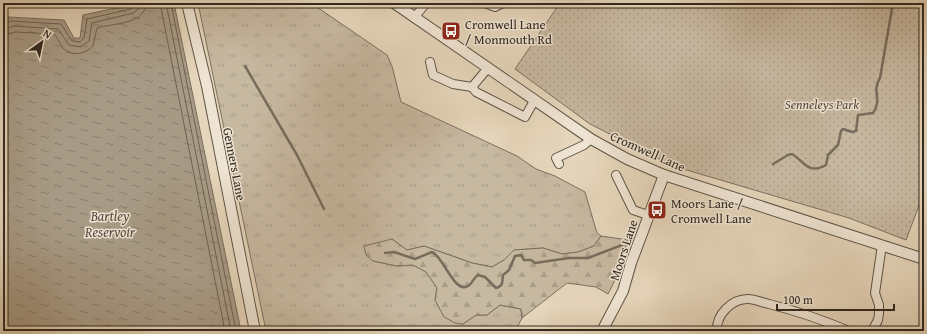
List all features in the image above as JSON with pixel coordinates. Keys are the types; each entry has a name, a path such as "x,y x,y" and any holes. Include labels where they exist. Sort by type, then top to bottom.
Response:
{"street":[{"name":"Genners Lane","path":"187,3 207,86 255,331"},
{"name":"Cromwell Lane","path":"394,3 534,101 591,139 627,159 664,175 924,259"},
{"path":"414,18 426,3"},
{"path":"485,3 495,7 503,3"},
{"path":"430,62 433,75 453,84 472,87 476,92 488,100 525,117 534,101"},
{"path":"472,87 488,68"},
{"path":"560,164 556,158 584,145 591,139"},
{"path":"616,175 632,210 648,215"},
{"name":"Moors Lane","path":"602,331 623,291 631,263 664,175"},
{"path":"872,331 878,320 879,314 879,305 875,292 882,245"},
{"path":"717,331 718,321 724,312 738,300 750,299 799,312 849,331"}],"green space":[{"path":"198,3 311,3 387,55 392,66 401,102 517,156 536,169 555,176 585,192 597,233 601,236 594,246 578,252 562,254 543,248 514,250 504,260 492,267 472,263 424,246 407,250 392,239 373,261 397,266 413,265 426,271 437,288 435,300 463,324 476,315 487,315 500,305 521,309 522,318 515,331 266,331"},
{"name":"Senneleys Park","path":"560,3 924,3 924,192 906,240 849,218 673,166 590,124 515,69"},
{"path":"601,236 628,240 614,282 608,294 596,287 567,283 522,318 521,309 500,305 487,315 476,315 463,324 455,323 444,317 435,300 437,288 426,272 413,265 397,266 373,261 366,255 364,246 392,239 407,250 424,246 472,263 492,267 504,260 514,250 543,248 562,254 578,252 594,246"}],"water":[{"name":"Bartley Reservoir","path":"139,3 174,3 241,331 3,331 3,23 8,17 64,20 74,38 80,38 83,15"}],"waterway":[{"path":"21,3 54,6 67,3"},
{"path":"773,164 792,154 811,168 815,169 826,165 828,155 838,145 841,131 843,129 852,132 856,131 858,115 873,113 877,104 877,87 880,78 893,3"},
{"path":"245,66 297,155 324,209"},
{"path":"385,253 394,252 415,259 432,252 441,261 458,285 463,287 468,286 478,275 485,277 496,288 501,285 503,275 509,270 515,256 521,255 524,260 531,260 535,263 569,258 588,258 622,245"}],"place":[{"name":"Cromwell Lane / Monmouth Rd","path":"451,31"},
{"name":"Moors Lane / Cromwell Lane","path":"657,210"}]}
